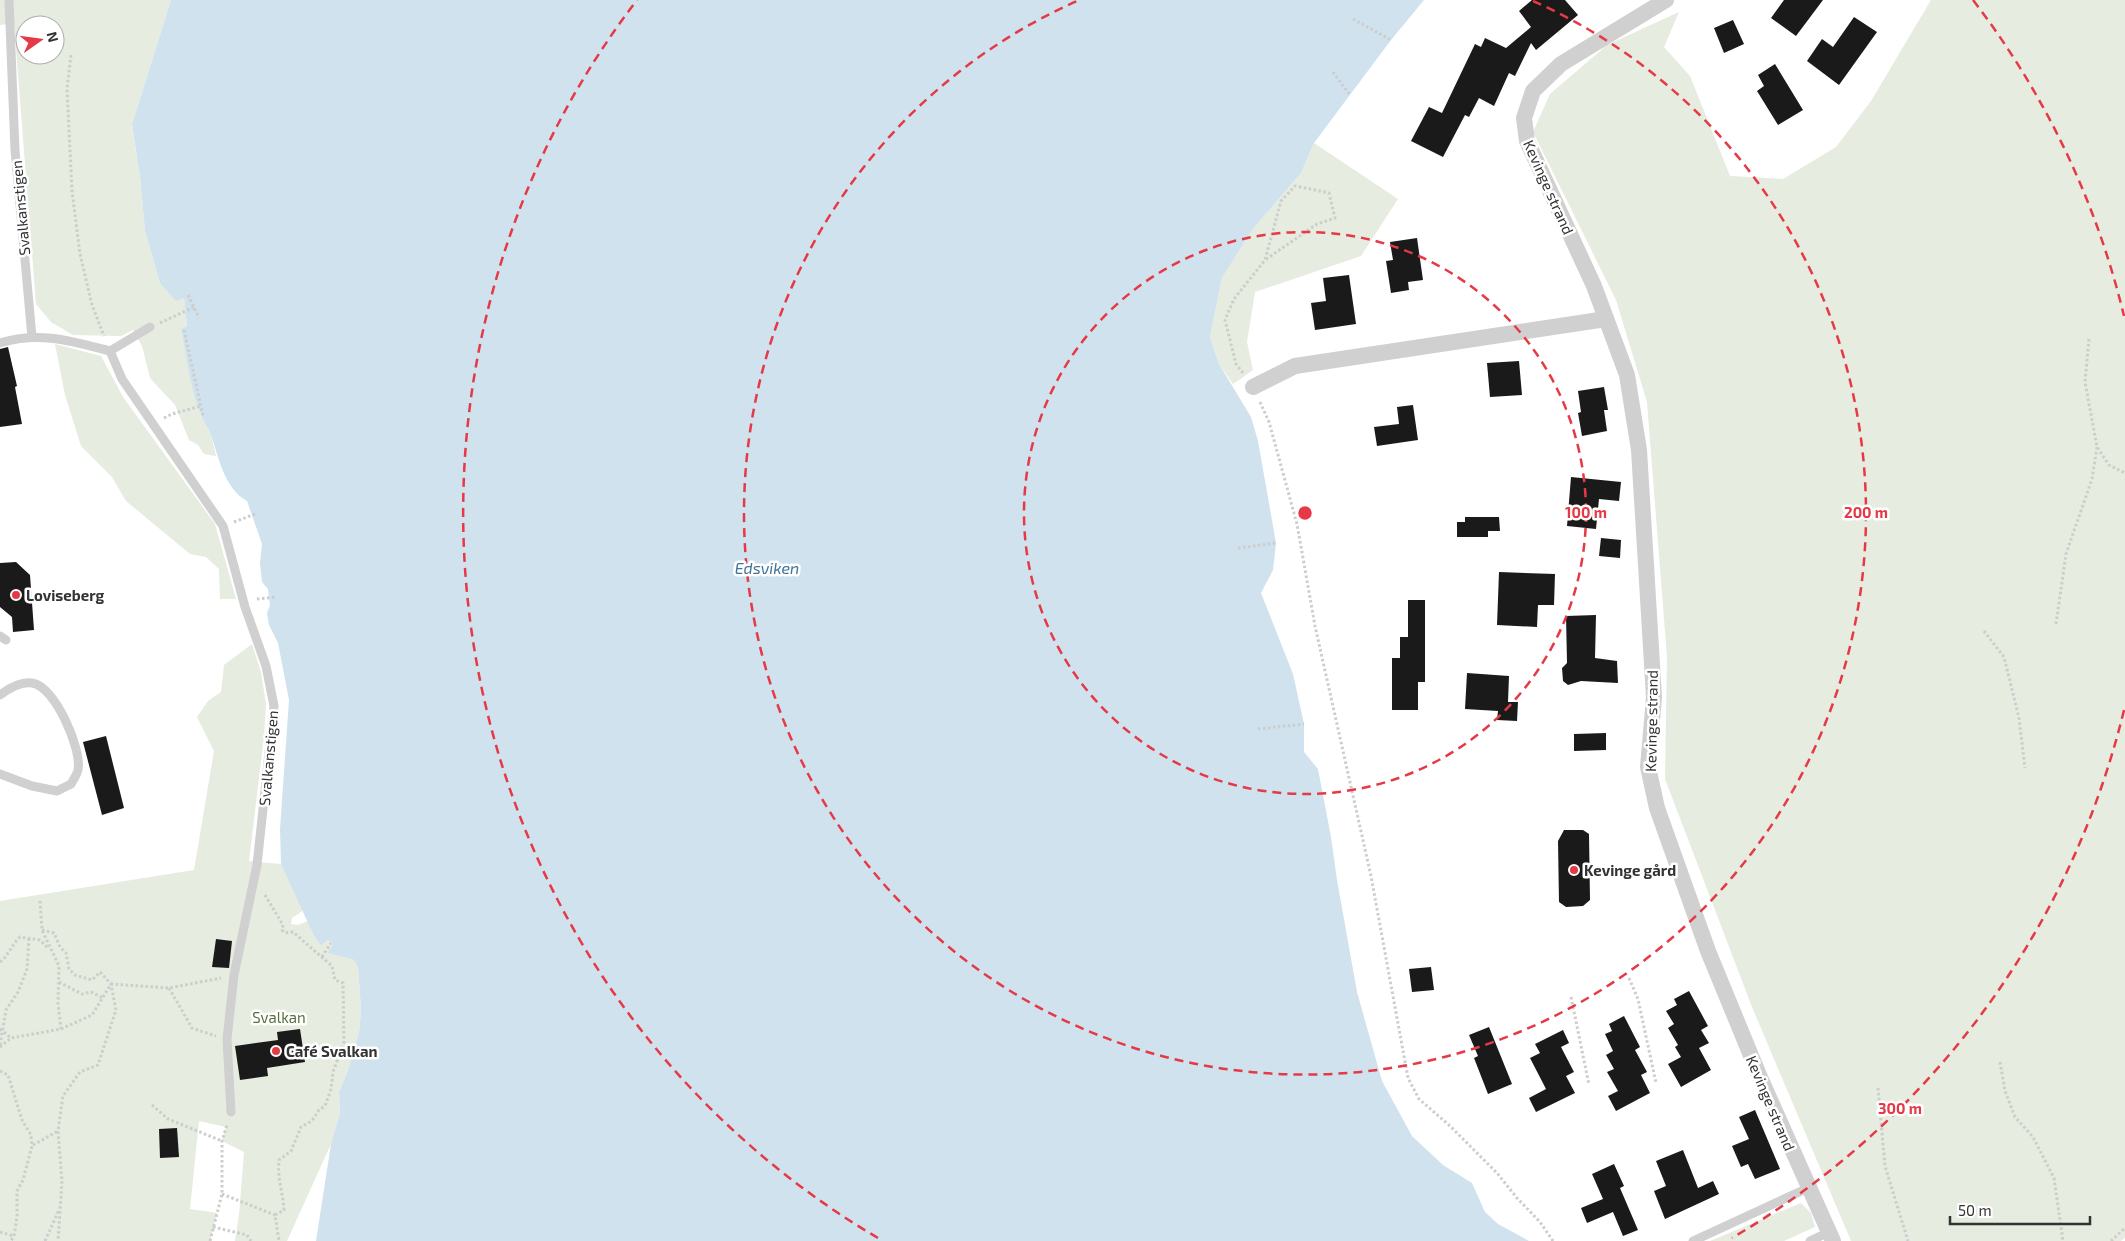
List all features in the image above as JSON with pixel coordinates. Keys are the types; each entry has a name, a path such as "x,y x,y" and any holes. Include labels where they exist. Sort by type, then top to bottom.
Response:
{"street":[{"name":"Kevinge strand","path":"1666,0 1561,64 1533,92 1524,118 1527,141 1594,286 1627,375 1640,450 1654,697 1648,767 1656,808 1708,951 1759,1075 1831,1236"},
{"path":"1253,387 1295,366 1606,319"}],"lane":[{"name":"Svalkanstigen","path":"9,0 15,150 32,337"},
{"path":"0,344 32,337 56,337 110,351 150,327"},
{"name":"Svalkanstigen","path":"110,351 122,379 223,526 245,607 256,633 268,674 274,706 258,865 234,975 227,1039 232,1112"},
{"path":"0,695 19,684 30,682 44,688 72,733 78,771 71,784 57,791 32,786 0,774"},
{"path":"1692,1241 1808,1188"},
{"name":"Kevinge strand","path":"1810,1241 1831,1236"}],"path":[{"path":"1353,19 1391,40"},
{"path":"71,55 67,89 67,112 72,191 79,245 92,305 110,351"},
{"path":"1333,72 1349,94"},
{"path":"1265,260 1282,201 1295,186 1330,193 1335,218 1317,224 1265,260 1234,299 1225,320 1236,364 1253,387 1269,422 1297,524 1314,626 1373,885 1408,1078 1419,1099 1450,1126 1497,1174 1540,1222 1553,1241"},
{"path":"188,295 199,318"},
{"path":"150,327 194,307"},
{"path":"184,330 203,416"},
{"path":"2056,624 2066,554 2092,479 2097,447 2085,382 2089,339"},
{"path":"172,414 201,406"},
{"path":"2097,447 2109,465 2125,473"},
{"path":"244,518 255,514"},
{"path":"1238,548 1276,542"},
{"path":"254,599 276,597"},
{"path":"1984,631 2004,657 2019,718 2025,768"},
{"path":"1258,729 1304,724"},
{"path":"264,892 283,925 282,930 285,933 292,932 322,957 332,966 335,980 343,983 344,1042 333,1072 331,1089 325,1106 319,1110 312,1121 301,1127 291,1151 280,1160 278,1173 282,1186 284,1210 275,1215"},
{"path":"40,901 42,930 58,966 58,1003 61,1028"},
{"path":"42,930 54,933 60,947 66,953 69,969 75,975 92,980 100,972 111,984 116,1010 98,1065 80,1072 63,1096 58,1131 62,1181 58,1241"},
{"path":"0,962 7,956 16,940 20,937 40,940 51,951"},
{"path":"0,1046 1,1030 6,1010 18,992 27,969 29,938"},
{"path":"322,957 332,943"},
{"path":"111,984 169,988 234,975"},
{"path":"1629,978 1638,999 1656,1083"},
{"path":"59,982 82,994 92,992 103,998"},
{"path":"0,1046 11,1038 61,1028 92,1015 111,984"},
{"path":"169,988 192,1028 227,1039"},
{"path":"1571,997 1589,1085"},
{"path":"1,1030 11,1038"},
{"path":"2000,1062 2005,1090 2015,1117 2033,1137 2054,1178 2063,1241"},
{"path":"0,1071 8,1075 22,1120 31,1135 32,1146 23,1180 16,1192 17,1217 14,1236 11,1241"},
{"path":"1878,1088 1885,1166 1908,1241"},
{"path":"152,1105 168,1119 222,1141"},
{"path":"210,1241 222,1194 222,1141 232,1112"},
{"path":"32,1146 58,1131"},
{"path":"222,1194 275,1215"},
{"path":"45,1241 60,1208"},
{"path":"275,1215 280,1241"},
{"path":"213,1227 247,1235 251,1241"},
{"path":"2111,1241 2125,1228"},
{"path":"0,1232 14,1236"}],"green space":[{"path":"0,0 171,0 132,126 140,177 145,231 160,283 184,297 187,326 181,329 201,416 211,434 216,456 204,454 198,445 189,440 175,405 150,378 142,346 133,330 121,336 73,335 51,322 36,304 17,65 65,65 65,15 15,15 15,36 14,23 0,25"},
{"path":"1931,0 2125,0 2125,1238 2121,1241 1851,1241 1752,1007 1665,779 1667,657 1647,402 1616,300 1533,132 1550,94 1607,45 1679,12 1664,47 1690,76 1730,176 1783,179 1836,147 1871,101"},
{"path":"1314,143 1398,199 1361,256 1255,292 1247,342 1253,370 1233,384 1219,364 1210,337 1222,278 1253,229 1301,173"},
{"path":"55,344 101,356 123,397 215,524 236,599 220,599 219,569 206,557 190,554 126,501 112,477 81,446 65,395"},
{"name":"Svalkan","path":"252,644 261,672 266,704 264,737 249,861 281,864 304,910 292,918 291,924 298,925 308,921 315,938 321,944 328,940 333,944 329,953 354,960 358,966 361,1010 359,1033 339,1092 340,1113 331,1144 287,1241 235,1241 244,1152 222,1141 226,1127 199,1121 190,1209 217,1213 210,1241 0,1241 0,901 194,870 214,751 197,717 208,701 221,692 224,665"},
{"path":"1801,1203 1811,1213 1815,1227 1784,1241 1710,1241"}],"water":[{"name":"Edsviken","path":"171,0 1424,0 1391,40 1314,143 1301,173 1253,229 1222,278 1210,337 1219,364 1251,417 1258,441 1276,543 1273,570 1261,593 1293,674 1304,724 1304,752 1318,769 1357,992 1382,1081 1412,1136 1443,1165 1472,1183 1485,1212 1498,1224 1529,1241 316,1241 331,1144 340,1113 339,1092 359,1033 361,1010 358,967 354,960 328,953 333,944 328,940 321,945 315,938 281,864 280,829 289,700 278,643 269,625 267,613 270,605 268,589 262,582 260,563 262,544 247,501 233,488 223,472 210,432 197,405 181,329 187,326 184,298 176,301 160,283 145,231 140,177 132,125"}],"building":[{"path":"1532,0 1565,0 1578,15 1536,50 1531,43 1515,76 1509,73 1494,106 1479,98 1469,117 1465,115 1443,157 1411,141 1429,107 1442,113 1475,44 1481,47 1485,38 1506,48 1531,27 1519,11"},
{"path":"1784,0 1823,0 1796,36 1771,18"},
{"path":"1854,17 1877,32 1839,85 1807,61 1822,39 1833,47"},
{"path":"1733,20 1744,44 1724,53 1714,28"},
{"path":"1775,64 1803,110 1778,125 1757,91 1764,86 1758,75"},
{"path":"1417,238 1423,280 1408,282 1409,290 1391,293 1386,261 1393,260 1390,242"},
{"path":"1349,275 1356,324 1315,330 1311,303 1326,301 1323,278"},
{"path":"8,347 17,386 15,387 22,424 0,427 0,349"},
{"path":"1519,361 1522,395 1490,397 1487,363"},
{"path":"1604,387 1608,410 1604,410 1607,431 1582,436 1578,413 1581,412 1578,391"},
{"path":"1413,405 1418,440 1377,446 1374,427 1399,424 1397,407"},
{"path":"1571,477 1621,482 1619,501 1599,499 1596,529 1567,526"},
{"path":"1465,517 1499,517 1500,531 1488,531 1488,537 1457,537 1457,522 1465,522"},
{"path":"1601,538 1621,540 1620,558 1599,556"},
{"name":"Loviseberg","path":"16,562 30,575 34,630 13,632 12,617 0,607 0,563"},
{"path":"1499,572 1555,574 1554,605 1538,605 1537,627 1497,625"},
{"path":"1408,600 1425,600 1425,682 1418,682 1418,710 1392,710 1392,658 1400,658 1400,637 1408,637"},
{"path":"1596,615 1595,658 1617,661 1618,683 1581,681 1568,685 1563,681 1562,668 1567,663 1566,616"},
{"path":"1467,673 1509,676 1508,702 1518,702 1517,721 1497,720 1498,711 1465,709"},
{"path":"1606,733 1606,750 1574,751 1574,734"},
{"path":"106,736 124,808 102,815 83,742"},
{"name":"Kevinge gård","path":"1564,830 1583,830 1589,834 1590,900 1583,906 1566,907 1559,902 1558,841"},
{"path":"216,939 232,941 229,968 212,967"},
{"path":"1431,967 1434,990 1412,992 1409,969"},
{"path":"1689,991 1708,1026 1701,1030 1709,1043 1699,1048 1711,1070 1681,1087 1668,1064 1681,1057 1675,1047 1678,1045 1668,1028 1674,1024 1666,1011 1677,1005 1674,999"},
{"path":"1624,1016 1640,1047 1635,1050 1647,1072 1641,1075 1650,1093 1616,1111 1608,1096 1618,1091 1607,1072 1614,1069 1606,1055 1613,1051 1605,1034 1612,1031 1609,1024"},
{"path":"1489,1027 1512,1084 1488,1094 1474,1058 1478,1056 1469,1035"},
{"path":"300,1029 305,1062 267,1068 268,1076 240,1080 235,1046 278,1040 277,1032"},
{"path":"1563,1030 1569,1043 1561,1047 1574,1072 1566,1076 1575,1093 1536,1112 1529,1098 1546,1089 1530,1058 1540,1053 1535,1044"},
{"path":"1755,1110 1780,1169 1755,1179 1748,1164 1741,1167 1732,1146 1749,1139 1739,1117"},
{"path":"177,1128 179,1157 160,1158 159,1129"},
{"path":"1683,1150 1698,1188 1713,1181 1719,1194 1665,1219 1654,1191 1666,1186 1656,1161"},
{"path":"1614,1164 1624,1186 1620,1188 1638,1230 1623,1236 1613,1212 1587,1223 1581,1208 1603,1199 1592,1174"}],"place":[{"name":"Loviseberg","path":"16,595"},
{"name":"Kevinge gård","path":"1574,870"},
{"name":"Café Svalkan","path":"276,1051"}]}
